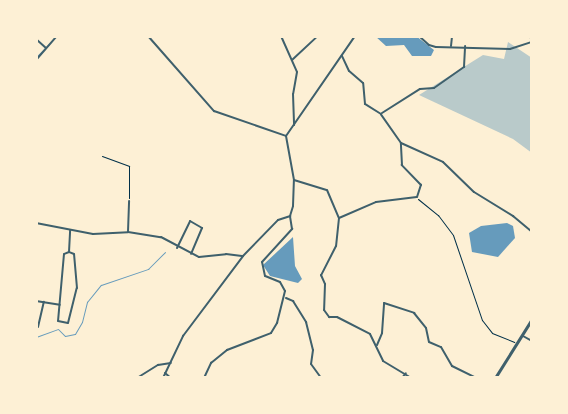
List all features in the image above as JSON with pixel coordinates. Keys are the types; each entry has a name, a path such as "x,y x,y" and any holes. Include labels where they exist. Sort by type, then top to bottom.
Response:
{"street":[{"path":"36,60 57,36"},
{"path":"148,36 214,111 286,136"},
{"path":"281,36 297,72 293,90 294,125"},
{"path":"292,60 318,36"},
{"path":"321,378 312,364 310,356 314,350 306,322 292,301 286,298 280,282 265,276 262,262 292,230 290,216 293,206 294,180 286,136 355,36"},
{"path":"419,36 429,45 510,49 532,40 529,36"},
{"path":"451,46 452,36"},
{"path":"36,39 46,48"},
{"path":"381,114 420,89 434,88 464,67 465,46"},
{"path":"342,56 349,71 363,84 365,104 381,114 401,143 443,162 474,192 513,216 532,232"},
{"path":"339,218 376,202 417,197 420,183 402,165 401,143"},
{"path":"294,180 327,190 339,218 336,246 321,275 325,284 324,310 329,317 337,317 370,334 383,361 406,373 411,378"},
{"path":"128,232 129,201"},
{"path":"163,378 183,336 243,256 278,220 290,216"},
{"path":"177,248 190,221 202,228 191,254"},
{"path":"36,223 103,235 128,232 161,238 177,248 199,257 226,254 243,256"},
{"path":"69,252 70,230"},
{"path":"69,252 74,254 77,288 68,323 58,321 64,254 69,252"},
{"path":"204,378 211,363 227,350 271,333 286,298"},
{"path":"36,301 60,305"},
{"path":"38,327 44,302"},
{"path":"377,346 382,333 384,303 414,313 426,328 429,342 441,347 452,366 477,378"},
{"path":"496,378 532,319"},
{"path":"523,336 532,341"},
{"path":"137,378 158,366 171,363"},
{"path":"165,373 171,378"},
{"path":"402,378 406,373"}],"path":[{"path":"102,156 129,166 129,201"},
{"path":"417,197 438,214 453,235 482,320 492,333 517,343"}],"shaded area":[{"path":"508,42 532,58 532,153 513,139 419,95 483,55 504,59"}],"water":[{"path":"375,36 416,36 434,50 431,56 412,56 404,45 386,46"},
{"path":"507,223 513,226 515,238 498,257 472,252 469,233 481,226"},
{"path":"293,237 295,266 302,279 298,283 270,276 263,265"}],"waterway":[{"path":"36,57 49,44"},
{"path":"36,337 58,329 65,336 75,334 82,322 87,302 101,285 148,269 165,252"}]}
